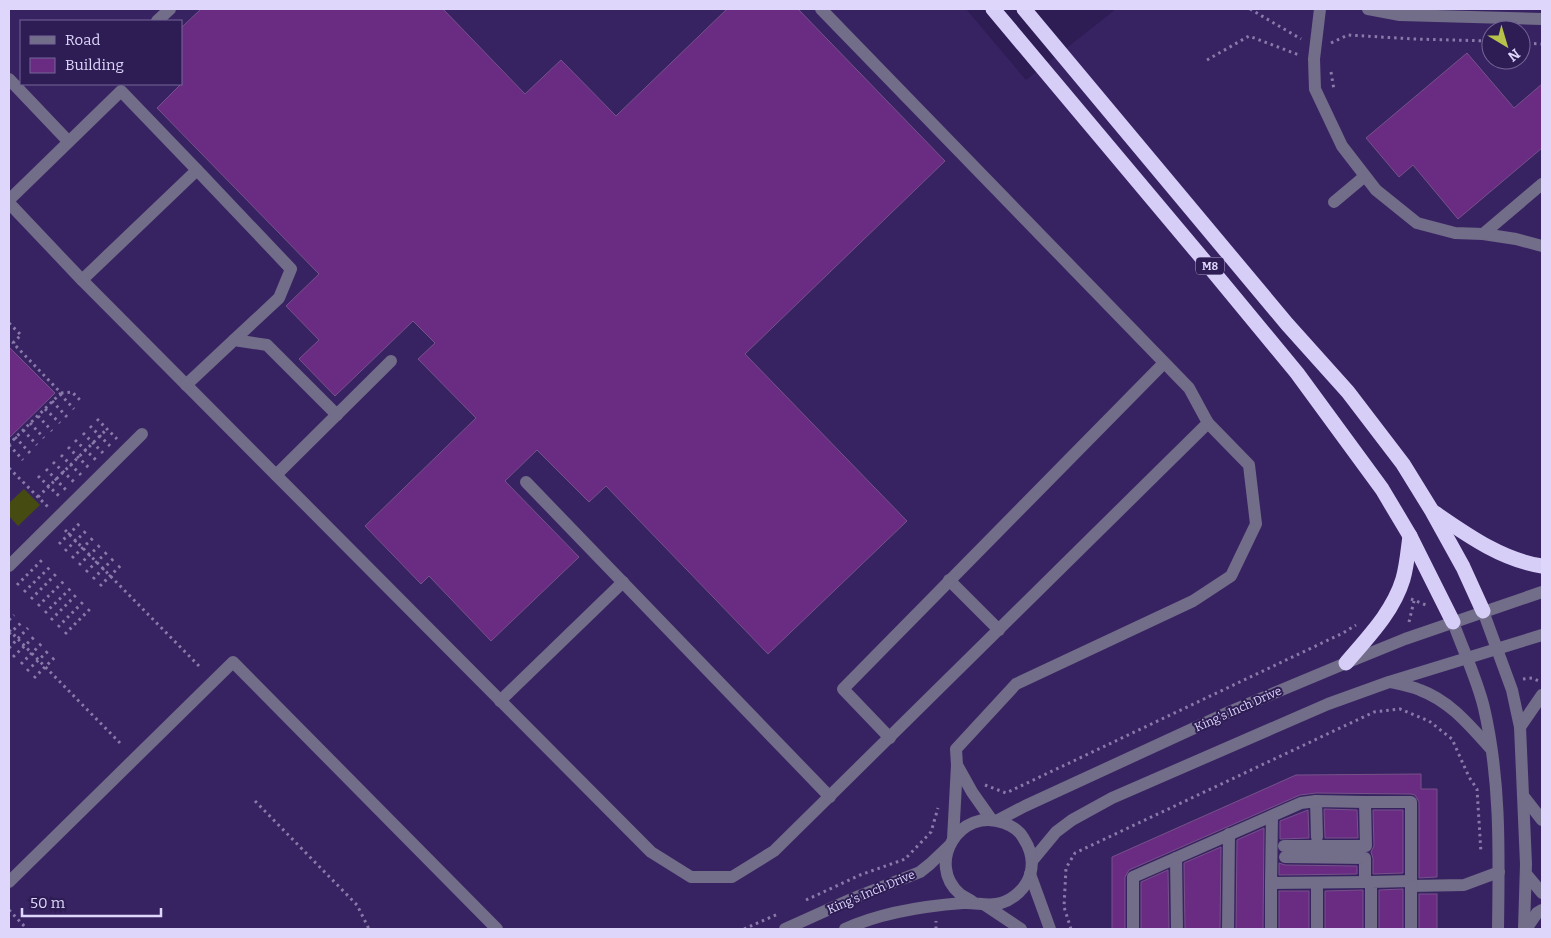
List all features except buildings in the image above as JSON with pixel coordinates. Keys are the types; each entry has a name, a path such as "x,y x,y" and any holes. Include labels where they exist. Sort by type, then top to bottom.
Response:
{"highway":[{"name":"M8","path":"993,9 1297,373 1382,489 1410,536 1453,622"},
{"name":"M8","path":"1024,9 1287,324 1348,392 1403,464 1463,567 1483,611"},
{"name":"M8","path":"1432,511 1490,548 1542,566"},
{"path":"1346,663 1379,625 1398,591 1403,579 1410,536"}],"street":[{"path":"158,20 170,9"},
{"path":"821,9 1189,388 1208,424 1249,465 1256,524 1231,576 1193,601 1016,684 956,749 955,800 951,842 946,857 947,871 952,883 960,894 979,903 1021,929"},
{"path":"1320,9 1314,58 1315,89 1342,146 1376,190 1416,223 1455,233 1483,234 1516,239 1542,246"},
{"path":"1368,9 1400,15 1542,19"},
{"path":"9,79 68,141"},
{"path":"186,385 278,298 291,270 197,170 123,87 9,201 82,280 186,385 276,475 500,701 651,852 691,877 732,877 774,852 1208,424"},
{"path":"82,280 197,170"},
{"path":"1334,202 1365,176"},
{"path":"1483,234 1542,184"},
{"path":"234,340 267,345 337,415"},
{"path":"276,475 391,361"},
{"path":"890,738 843,689 948,580 1164,363"},
{"path":"9,566 142,434"},
{"path":"526,482 830,796"},
{"path":"948,580 999,630"},
{"path":"500,701 623,582"},
{"name":"King's Inch Drive","path":"785,929 854,898 920,872 969,824 983,820 994,820 1220,716 1405,639 1542,592"},
{"path":"1483,611 1512,690 1520,727 1527,875 1524,914 1525,929"},
{"path":"1453,622 1484,708 1491,749 1498,806 1498,929"},
{"name":"King's Inch Drive","path":"845,929 884,915 912,909 937,905 999,904 1012,898 1023,888 1031,868 1056,832 1089,810 1328,704 1389,682 1542,635"},
{"path":"9,882 233,662 497,929"},
{"path":"1389,682 1420,690 1446,703 1466,721 1491,749"},
{"path":"1520,727 1542,695"},
{"path":"957,765 972,792 994,820 1011,825 1022,835 1029,847 1031,868 1050,929"},
{"path":"1524,797 1542,820"},
{"path":"1316,801 1317,837"},
{"path":"1133,929 1133,877 1301,803 1316,801 1411,802 1410,929"},
{"path":"1365,802 1366,846 1284,852 1365,858 1371,929"},
{"path":"1271,929 1272,816"},
{"path":"1228,834 1228,929"},
{"path":"1176,858 1176,929"},
{"path":"1271,883 1368,882 1464,885 1499,872"},
{"path":"1527,875 1542,893"},
{"path":"1317,883 1317,929"},
{"path":"1525,929 1537,913 1542,910"}],"path":[{"path":"1250,9 1296,37 1315,45 1327,44 1348,35 1414,40 1481,41"},
{"path":"9,323 21,335 13,343 74,409"},
{"path":"23,460 9,444 15,437 60,394 72,392 82,402"},
{"path":"52,401 67,416"},
{"path":"45,408 60,424"},
{"path":"38,416 52,431"},
{"path":"98,419 118,440"},
{"path":"30,423 44,438"},
{"path":"90,426 110,446"},
{"path":"38,497 107,429"},
{"path":"23,430 37,445"},
{"path":"83,433 103,453"},
{"path":"15,437 30,453"},
{"path":"75,440 96,461"},
{"path":"68,448 89,468"},
{"path":"60,455 81,475"},
{"path":"53,462 74,482"},
{"path":"9,468 50,509 47,512 199,666"},
{"path":"46,469 67,490"},
{"path":"38,476 60,497"},
{"path":"59,544 80,523"},
{"path":"65,551 87,530"},
{"path":"72,558 94,537"},
{"path":"79,565 101,544"},
{"path":"86,572 108,551"},
{"path":"93,579 114,558"},
{"path":"17,585 43,560"},
{"path":"100,586 121,565"},
{"path":"24,592 50,567"},
{"path":"31,599 57,574"},
{"path":"38,606 64,581"},
{"path":"44,613 71,588"},
{"path":"1398,591 1420,604 1426,605 1442,600"},
{"path":"51,620 77,594"},
{"path":"58,627 84,602"},
{"path":"65,634 91,608"},
{"path":"9,620 14,615"},
{"path":"972,792 986,784 1006,793 1334,637 1355,626 1360,619"},
{"path":"22,622 9,632 120,743"},
{"path":"9,648 28,628"},
{"path":"13,657 35,636"},
{"path":"21,664 42,643"},
{"path":"27,671 49,650"},
{"path":"34,678 56,656"},
{"path":"907,857 931,832 938,806 955,800"},
{"path":"255,801 357,905 369,929"},
{"path":"9,910 27,929"}],"shaded area":[{"path":"9,9 966,9 1026,80 1116,9 1542,9 1542,929 9,929"}],"green space":[{"path":"24,489 40,505 18,526 9,516 9,503"}]}
